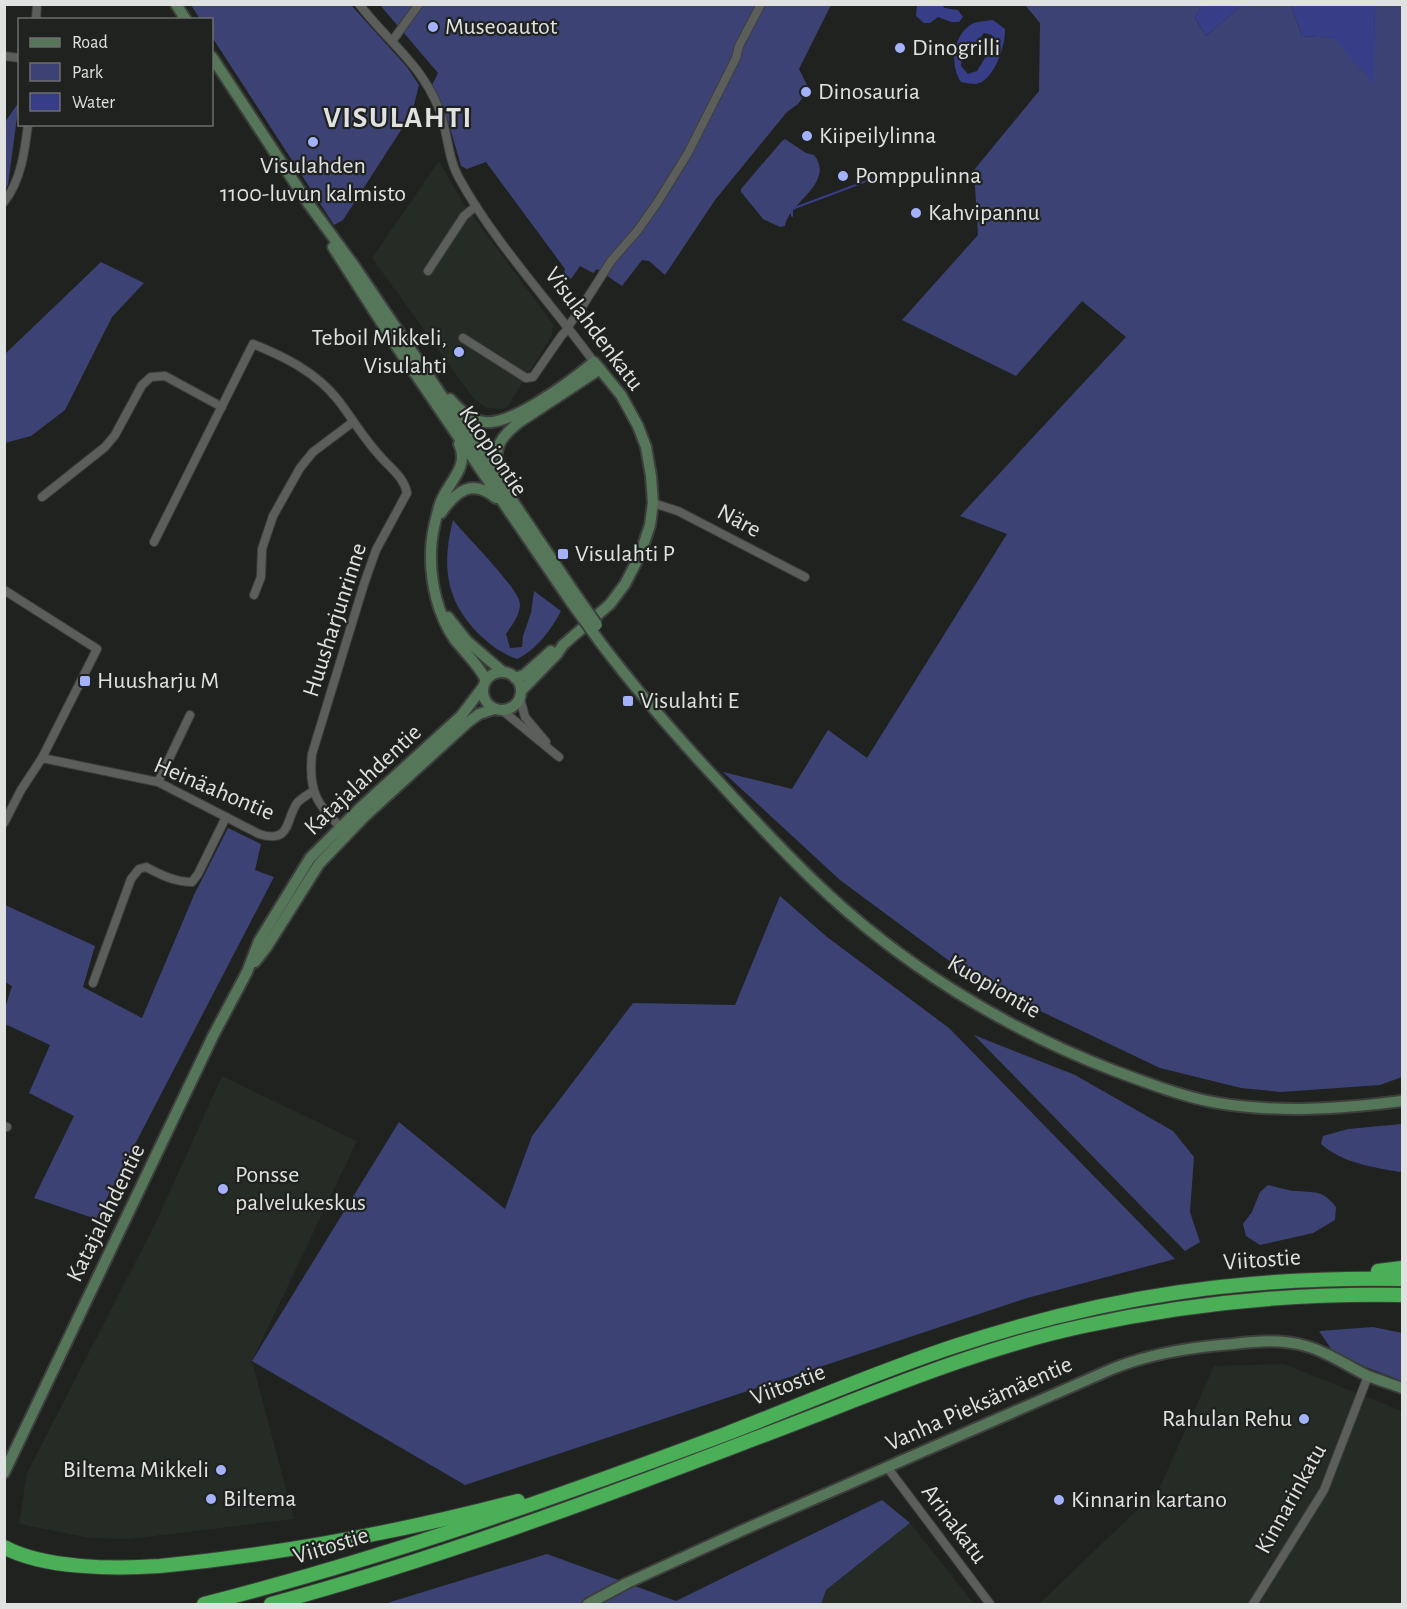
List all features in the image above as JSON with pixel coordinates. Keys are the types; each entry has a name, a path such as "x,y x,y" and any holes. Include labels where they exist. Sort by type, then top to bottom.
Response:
{"highway":[{"path":"1314,1279 1402,1268"},
{"name":"Viitostie","path":"204,1605 334,1569 479,1524 923,1357 1034,1322 1155,1295 1251,1282 1402,1279"},
{"path":"1349,1294 1402,1302"},
{"name":"Viitostie","path":"271,1605 459,1548 609,1494 910,1379 1037,1337 1094,1324 1208,1304 1349,1294 1402,1295"},
{"path":"4,1547 38,1558 81,1566 136,1568 185,1564 310,1546 432,1523 604,1478"},
{"path":"303,1605 387,1571"}],"street":[{"path":"176,4 185,18"},
{"name":"Visulahdenkatu","path":"358,4 413,63 432,95 443,123 447,144 458,176 476,206 506,247 621,394 638,426 648,457 653,503 650,525 640,555 625,584 610,604 563,645 521,695"},
{"path":"393,40 419,4"},
{"path":"463,338 526,378 533,377 611,261 645,221 688,153 761,4"},
{"name":"Kuopiontie","path":"213,59 308,203 355,267 412,352 534,541 603,640 657,712 755,821 817,883 921,968 998,1017 1076,1056 1145,1082 1215,1103 1274,1110 1360,1106 1402,1101"},
{"path":"4,202 14,187 26,148 28,126"},
{"name":"Kuopiontie","path":"308,203 348,273 445,417 534,541"},
{"path":"428,271 464,216 476,206"},
{"name":"Huusharjunrinne","path":"154,542 253,344 284,356 313,375 337,398 380,457 403,481 407,493 376,550 312,754 310,769 313,791"},
{"path":"412,352 462,412 483,422 498,422 514,416 577,375 597,365"},
{"path":"534,541 520,500 499,466 498,446 505,434 518,423 597,365"},
{"path":"42,497 105,447 115,435 142,385 151,377 165,376 222,407"},
{"path":"436,597 450,621 466,641 503,672 515,678 525,717 558,756 487,704 483,696 484,684 481,670 446,626 436,597 431,562 432,538 439,506 459,470 463,457 461,447 445,417"},
{"path":"254,595 261,577 262,549 273,516 300,468 313,452 353,422"},
{"path":"437,518 452,498 460,492 467,489 482,489 496,498 534,541"},
{"name":"Näre","path":"653,503 678,511 805,577"},
{"path":"4,590 97,649 42,758 21,790 4,823"},
{"name":"Visulahdenkatu","path":"515,678 524,675 553,649 563,645"},
{"path":"484,684 496,673 503,672"},
{"name":"Katajalahdentie","path":"344,830 461,716 484,684"},
{"path":"498,710 516,705 521,695"},
{"name":"Katajalahdentie","path":"5,1474 213,1036 247,972 259,941 310,858 467,723 479,714 498,710"},
{"path":"158,782 190,715"},
{"name":"Heinäahontie","path":"42,758 158,782 271,838 281,834 288,827 297,804 313,791"},
{"path":"313,791 320,803 344,830"},
{"path":"93,983 131,879 139,869 146,867 181,882 192,882 226,817"},
{"name":"Vanha Pieksämäentie","path":"588,1605 710,1545 1112,1369 1143,1358 1175,1350 1259,1341 1286,1342 1306,1346 1326,1354 1368,1376 1402,1389"},
{"name":"Kinnarinkatu","path":"1253,1605 1324,1490 1368,1376"},
{"name":"Arinakatu","path":"887,1467 990,1605"}],"shaded area":[{"path":"439,161 463,203 553,324 552,335 508,406 503,409 487,408 474,399 372,258"},
{"path":"222,1076 357,1141 252,1361 294,1519 129,1539 90,1538 19,1524 27,1473 156,1222"},
{"path":"1284,1364 1402,1411 1402,1604 1039,1604 1159,1489 1214,1366"},
{"path":"910,1523 974,1604 821,1604 826,1590"}],"green space":[{"path":"191,5 351,5 407,67 419,85 412,113 343,220 334,225 213,39 213,18 199,18"},
{"name":"VISULAHTI","path":"380,5 831,5 799,69 809,89 798,104 787,112 715,200 665,275 649,261 642,260 622,286 597,269 593,273 580,266 571,279 564,274 565,269 486,162 467,169 461,166 448,121 432,85 438,73"},
{"path":"1025,5 1202,5 1195,18 1206,36 1242,5 1291,5 1302,36 1374,40 1375,5 1402,5 1402,1077 1380,1085 1281,1092 1241,1088 1160,1068 975,980 840,880 723,772 792,789 828,730 867,758 1007,534 960,516 1126,337 1082,301 1016,376 902,320 978,235 974,170 1039,91 1040,23"},
{"path":"18,103 8,185 5,189 5,122"},
{"path":"785,139 806,153 814,155 819,165 819,175 815,184 788,217 785,226 780,227 763,219 741,189"},
{"path":"101,262 144,283 112,317 65,410 31,436 5,443 5,354"},
{"path":"453,520 499,572 519,600 520,609 506,634 510,648 522,647 534,591 561,611 542,639 517,659 498,650 482,637 470,624 454,597 447,569 447,553"},
{"path":"228,828 261,844 255,870 274,877 96,1219 34,1198 74,1116 29,1093 50,1045 5,1024 5,1008 12,986 5,982 5,905 95,946 83,987 142,1018 194,895"},
{"path":"780,896 827,937 949,1028 1175,1259 1027,1298 465,1485 252,1361 399,1122 505,1209 532,1136 633,1003 735,1005"},
{"path":"974,1035 1075,1075 1173,1131 1194,1157 1190,1212 1200,1242 1185,1251"},
{"path":"1402,1124 1402,1170 1400,1172 1348,1160 1321,1144 1323,1136 1348,1129"},
{"path":"1268,1185 1323,1195 1336,1207 1335,1220 1313,1233 1260,1245 1246,1236 1243,1224 1252,1212 1260,1192"},
{"path":"1373,1327 1402,1333 1402,1381 1332,1350 1319,1331"},
{"path":"882,1500 910,1523 826,1590 821,1604 384,1604 547,1554 676,1601"}],"water":[{"path":"1202,4 1242,5 1206,36 1195,18"},
{"path":"917,5 941,5 958,10 963,17 959,22 951,22 938,17 930,23 924,23 916,16"},
{"path":"1291,5 1375,5 1374,84 1333,38 1302,36"},
{"path":"993,20 1005,29 998,61 982,81 976,84 961,82 957,75 954,58 961,34 974,23","holes":["984,33 992,35 994,43 977,71 968,74 961,66 962,55 971,49"]}],"waterway":[{"path":"792,216 792,209 885,174"}],"place":[{"name":"Museoautot","path":"433,27"},
{"name":"Dinogrilli","path":"900,48"},
{"name":"Dinosauria","path":"806,92"},
{"name":"Kiipeilylinna","path":"807,136"},
{"name":"Visulahden 1100-luvun kalmisto","path":"313,142"},
{"name":"Pomppulinna","path":"843,176"},
{"name":"Kahvipannu","path":"916,213"},
{"name":"Teboil Mikkeli, Visulahti","path":"459,352"},
{"name":"Visulahti P","path":"563,554"},
{"name":"Huusharju M","path":"85,681"},
{"name":"Visulahti E","path":"628,701"},
{"name":"Ponsse palvelukeskus","path":"223,1189"},
{"name":"Rahulan Rehu","path":"1304,1419"},
{"name":"Biltema Mikkeli","path":"221,1470"},
{"name":"Biltema","path":"211,1499"},
{"name":"Kinnarin kartano","path":"1059,1500"}],"district":[{"name":"VISULAHTI","path":"398,118"}]}
